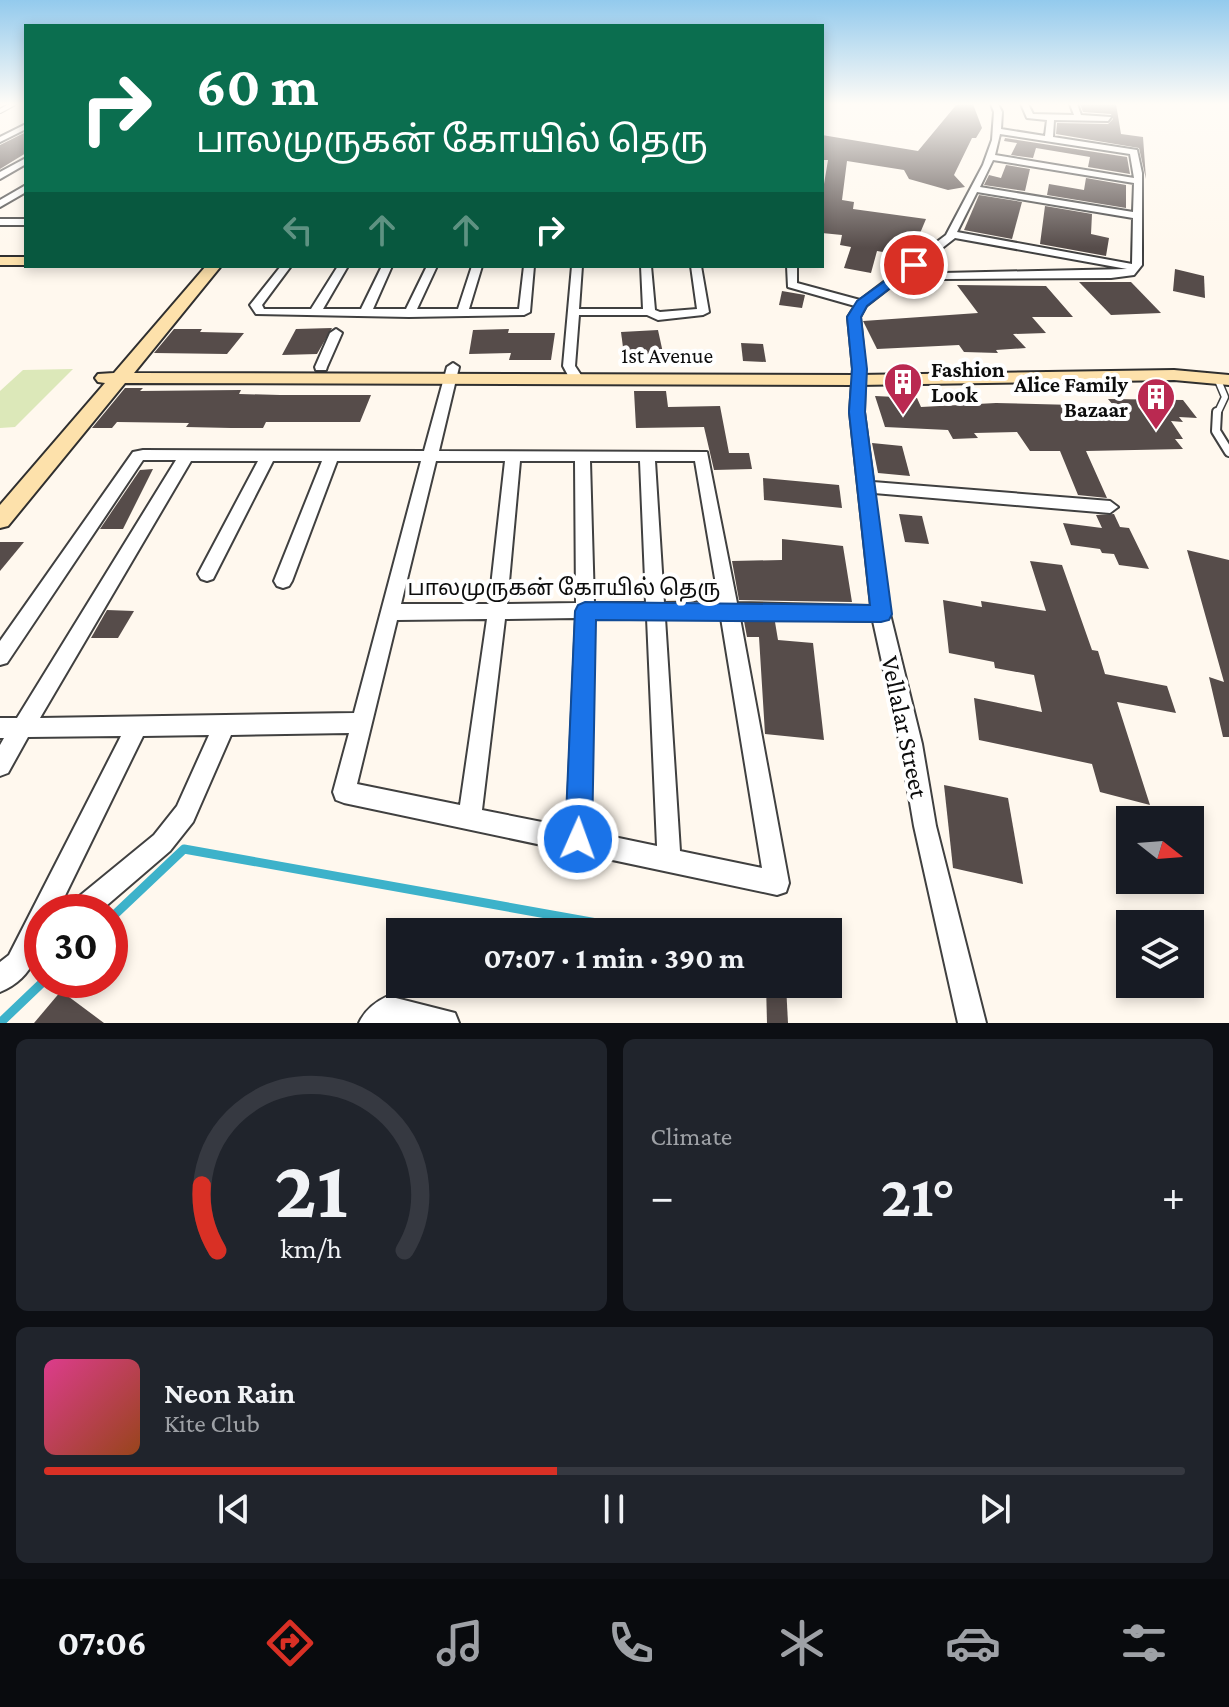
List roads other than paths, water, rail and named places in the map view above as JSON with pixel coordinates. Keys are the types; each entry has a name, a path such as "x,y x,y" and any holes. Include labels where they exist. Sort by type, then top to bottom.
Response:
{"main road":[{"path":"3,263 24,261"},
{"path":"0,520 200,268"},
{"path":"0,497 212,268"},
{"name":"1st Avenue","path":"115,372 321,367 452,373"},
{"name":"1st Avenue","path":"115,372 1174,375 1226,385"}],"street":[{"path":"792,268 792,285 862,304 951,234 991,152"},
{"path":"905,272 943,276 1130,273 1137,265 1137,181 1132,152"},
{"path":"990,157 1137,181"},
{"path":"2,174 24,161"},
{"path":"2,174 24,172"},
{"path":"0,204 24,189"},
{"path":"974,189 1137,216"},
{"path":"14,222 24,215"},
{"path":"0,222 24,222"},
{"path":"951,234 1134,268"},
{"path":"284,268 256,309 270,313 524,312 529,268"},
{"path":"314,313 342,268"},
{"path":"365,313 386,268"},
{"path":"409,314 431,268"},
{"path":"462,313 476,268"},
{"path":"572,372 577,268"},
{"path":"646,268 649,312"},
{"path":"573,312 649,312 658,316 703,312 696,268"},
{"name":"Vellalar Street","path":"862,304 854,317 859,374 857,412 881,614 911,744 925,826 972,1023"},
{"path":"321,367 336,333"},
{"path":"0,657 134,461 143,455 186,456 269,455 431,455 513,455 583,455 702,456 777,883 344,792 361,723 431,455 452,373"},
{"path":"207,574 269,455"},
{"path":"283,581 332,455"},
{"path":"470,817 497,611 513,455"},
{"path":"578,839 585,611 583,455"},
{"path":"0,765 11,728 186,456"},
{"path":"647,456 669,859"},
{"path":"866,487 1110,507"},
{"name":"பாலமுருகன் கோயில் தெரு","path":"390,612 727,610 881,614"},
{"path":"11,728 361,723"},
{"path":"101,894 162,843 185,814 224,726"},
{"path":"53,894 137,727"},
{"path":"9,972 24,946"},
{"path":"373,1023 388,1010 445,1023"}],"lane":[{"path":"1226,385 1215,411 1214,422 1216,433 1229,452"}],"waterway":[{"path":"128,902 184,849 569,918"},
{"path":"0,1023 26,998"}],"place":[{"name":"Fashion Look","path":"903,416"},
{"name":"Alice Family Bazaar","path":"1156,431"}]}
